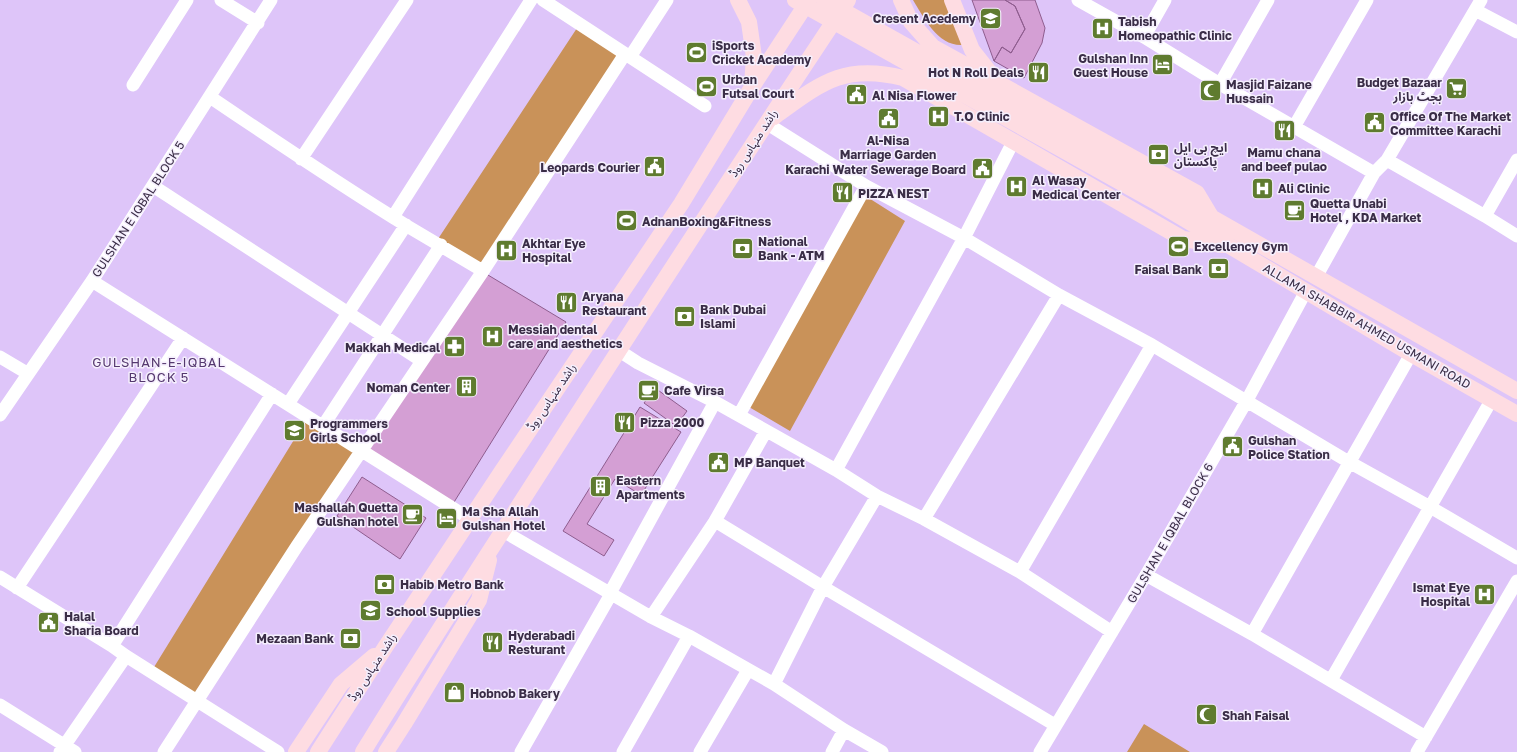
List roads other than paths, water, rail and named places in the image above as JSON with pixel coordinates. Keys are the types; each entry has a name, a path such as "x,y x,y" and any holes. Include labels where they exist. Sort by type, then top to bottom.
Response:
{"main road":[{"path":"738,0 749,22 754,57 752,87"},
{"path":"795,0 1157,195"},
{"name":"راشد منہاس روڈ","path":"318,752 470,519 681,204 752,87 808,0"},
{"path":"824,0 1157,195"},
{"name":"راشد منہاس روڈ","path":"363,752 411,673 618,350 848,0"},
{"path":"901,0 910,22 933,47 1198,193 1213,220"},
{"path":"952,0 972,50 999,84"},
{"path":"766,123 805,95 831,80 849,74 873,72 885,73 903,78 1183,239 1231,246"},
{"name":"ALLAMA SHABBIR AHMED USMANI ROAD","path":"1157,195 1213,220 1517,391"},
{"name":"ALLAMA SHABBIR AHMED USMANI ROAD","path":"1157,195 1231,246 1411,354 1517,414"},
{"path":"386,752 479,600 492,547"},
{"path":"296,752 341,684 386,646"}],"street":[{"path":"133,85 187,0"},
{"path":"221,0 258,22"},
{"name":"GULSHAN E IQBAL BLOCK 5","path":"0,415 92,281 271,0"},
{"path":"301,159 407,0"},
{"path":"393,217 530,0"},
{"path":"543,0 705,106"},
{"path":"164,752 297,546 667,0"},
{"path":"1078,0 1144,37 1220,84 1374,173"},
{"path":"1144,37 1165,0"},
{"path":"1220,84 1268,0"},
{"path":"1294,127 1367,0"},
{"path":"1316,277 1374,173 1387,160 1478,5 1517,32"},
{"path":"210,97 301,159 483,271"},
{"path":"766,123 866,186 964,238 1059,295 1152,346 1349,462 1517,558"},
{"path":"836,470 964,238 1013,142"},
{"path":"1387,160 1517,236"},
{"path":"1485,216 1517,160"},
{"path":"153,186 422,361"},
{"path":"739,415 866,186"},
{"path":"288,404 406,225"},
{"path":"323,426 441,245"},
{"path":"92,281 470,519"},
{"name":"GULSHAN E IQBAL BLOCK 6","path":"1040,752 1146,575 1246,402 1306,291"},
{"path":"924,520 1059,295"},
{"path":"17,588 183,338"},
{"path":"1020,572 1152,346"},
{"path":"618,350 638,363 739,415 836,470 877,496 1020,572 1112,632"},
{"path":"1252,634 1411,354"},
{"path":"0,356 27,374"},
{"path":"112,646 272,394"},
{"path":"1331,680 1492,399"},
{"path":"521,752 610,594 715,402"},
{"path":"651,617 715,521 766,431"},
{"path":"774,684 823,587 877,496"},
{"path":"715,521 1055,726"},
{"path":"503,531 610,594 774,684 844,730 882,752"},
{"path":"1146,575 1252,634 1426,737"},
{"path":"0,577 112,646 278,752"},
{"path":"1417,752 1517,581"},
{"path":"623,752 689,636"},
{"path":"0,705 66,750 126,656"},
{"path":"700,752 748,670"},
{"path":"832,752 844,730"}],"place":[{"name":"Cresent Acedemy","path":"991,18"},
{"name":"Tabish Homeopathic Clinic","path":"1103,28"},
{"name":"iSports Cricket Academy","path":"696,52"},
{"name":"Gulshan Inn Guest House","path":"1163,65"},
{"name":"Hot N Roll Deals","path":"1039,72"},
{"name":"Urban Futsal Court","path":"706,86"},
{"name":"Budget Bazaar بجٹ بازار","path":"1457,89"},
{"name":"Masjid Faizane Hussain","path":"1210,91"},
{"name":"Al Nisa Flower","path":"857,95"},
{"name":"T.O Clinic","path":"938,116"},
{"name":"Al-Nisa Marriage Garden","path":"888,119"},
{"name":"Office Of The Market Committee Karachi","path":"1374,123"},
{"name":"Mamu chana and beef pulao","path":"1284,131"},
{"name":"ایچ بی ایل پاکستان","path":"1158,154"},
{"name":"Leopards Courier","path":"655,167"},
{"name":"Karachi Water Sewerage Board","path":"982,169"},
{"name":"Al Wasay Medical Center","path":"1016,187"},
{"name":"Ali Clinic","path":"1262,188"},
{"name":"PIZZA NEST","path":"842,193"},
{"name":"Quetta Unabi Hotel , KDA Market","path":"1294,210"},
{"name":"AdnanBoxing&Fitness","path":"626,221"},
{"name":"Excellency Gym","path":"1179,246"},
{"name":"National Bank - ATM","path":"743,248"},
{"name":"Akhtar Eye Hospital","path":"507,250"},
{"name":"Faisal Bank","path":"1218,269"},
{"name":"Aryana Restaurant","path":"566,303"},
{"name":"Bank Dubai Islami","path":"685,316"},
{"name":"Messiah dental care and aesthetics","path":"493,336"},
{"name":"Makkah Medical","path":"455,347"},
{"name":"Noman Center","path":"466,387"},
{"name":"Cafe Virsa","path":"648,390"},
{"name":"Pizza 2000","path":"624,422"},
{"name":"Programmers Girls School","path":"294,430"},
{"name":"Gulshan Police Station","path":"1232,447"},
{"name":"MP Banquet","path":"718,462"},
{"name":"Eastern Apartments","path":"600,487"},
{"name":"Mashallah Quetta Gulshan hotel","path":"413,514"},
{"name":"Ma Sha Allah Gulshan Hotel","path":"447,518"},
{"name":"Habib Metro Bank","path":"384,584"},
{"name":"Ismat Eye Hospital","path":"1485,594"},
{"name":"School Supplies","path":"370,611"},
{"name":"Halal Sharia Board","path":"49,623"},
{"name":"Mezaan Bank","path":"350,638"},
{"name":"Hyderabadi Resturant","path":"493,642"},
{"name":"Hobnob Bakery","path":"454,693"},
{"name":"Shah Faisal","path":"1206,715"}],"district":[{"name":"GULSHAN-E-IQBAL BLOCK 5","path":"159,370"}]}
